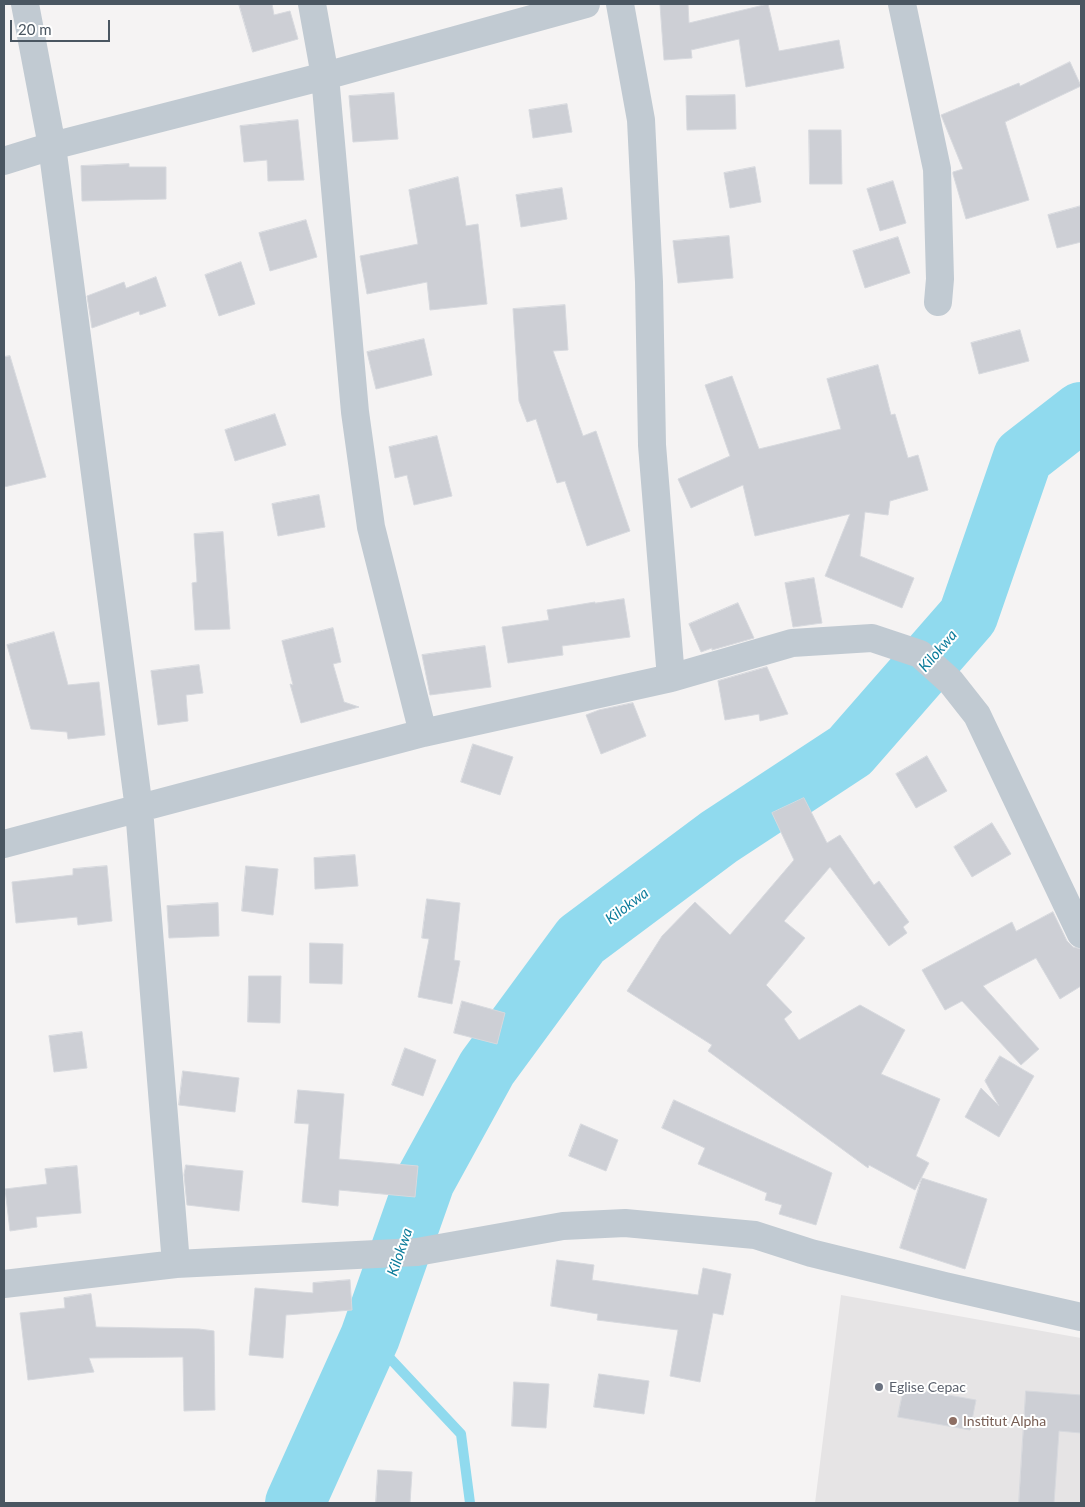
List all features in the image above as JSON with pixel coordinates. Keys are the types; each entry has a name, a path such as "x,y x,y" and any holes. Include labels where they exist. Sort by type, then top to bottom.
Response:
{"street":[{"path":"25,4 52,146 139,809 176,1264"},
{"path":"312,4 325,76 355,412 371,527 422,732"},
{"path":"4,161 52,146 325,76 586,4"},
{"path":"620,4 641,120 649,282 652,444 671,678"},
{"path":"902,4 937,169 940,279 938,302"},
{"path":"4,844 422,732 671,678 792,643 872,638 920,654 951,682 977,715 1081,934"},
{"path":"4,1284 176,1264 400,1253 563,1226 625,1223 754,1235 811,1253 1081,1317"}],"shaded area":[{"name":"Institut Alpha","path":"841,1295 1081,1338 1081,1503 815,1503"}],"building":[{"path":"239,4 272,4 274,15 290,11 298,39 253,52"},
{"path":"688,4 689,23 768,4 779,51 839,40 844,68 746,87 739,39 691,50 692,58 664,60 660,5"},
{"path":"1070,62 1081,86 1005,122 1029,200 966,219 953,174 953,172 963,169 941,115 1019,83 1020,86"},
{"path":"394,93 398,139 353,142 349,96"},
{"path":"735,95 736,129 687,130 686,96"},
{"path":"567,104 572,132 533,138 529,110"},
{"path":"298,120 304,180 268,181 267,160 244,162 240,126"},
{"path":"809,130 841,130 842,184 810,184"},
{"path":"129,164 129,167 166,167 166,199 82,201 81,166"},
{"path":"755,167 761,202 730,208 724,173"},
{"path":"458,177 466,226 478,224 487,304 430,310 427,282 367,294 360,256 418,244 409,190"},
{"path":"893,181 906,223 880,231 867,189"},
{"path":"562,188 567,219 521,227 516,195"},
{"path":"1081,206 1081,242 1057,248 1048,215"},
{"path":"306,220 317,257 270,271 259,233"},
{"path":"729,236 733,278 678,283 673,241"},
{"path":"898,237 910,273 865,288 853,251"},
{"path":"241,262 255,304 219,316 205,275"},
{"path":"156,277 166,306 140,315 139,311 92,328 87,296 124,282 126,288"},
{"path":"565,305 568,350 553,351 583,436 596,431 630,531 587,546 565,481 557,483 536,419 527,422 519,401 513,309"},
{"path":"1020,330 1029,361 979,374 971,343"},
{"path":"424,339 432,375 376,389 367,352"},
{"path":"10,356 46,477 4,487 4,357"},
{"path":"878,365 891,415 895,414 908,458 918,455 928,490 890,501 888,515 865,512 860,556 914,578 902,608 825,576 850,514 755,536 743,485 691,508 678,479 730,456 705,385 732,376 759,449 841,429 827,379"},
{"path":"275,414 286,445 235,461 225,430"},
{"path":"437,436 452,496 414,505 407,475 395,478 389,447"},
{"path":"319,495 325,527 278,536 272,504"},
{"path":"223,532 230,629 195,630 192,583 197,582 194,534"},
{"path":"814,578 822,623 793,627 785,583"},
{"path":"624,599 630,637 562,646 563,655 508,663 502,627 549,620 547,610"},
{"path":"738,603 754,638 701,652 689,624"},
{"path":"333,628 341,662 333,664 344,702 359,707 301,723 290,684 293,685 282,641"},
{"path":"54,632 68,685 99,682 105,735 68,739 67,732 31,729 7,645"},
{"path":"485,646 491,687 430,695 422,655"},
{"path":"199,665 203,693 186,695 188,721 158,725 151,671"},
{"path":"767,667 788,714 760,721 759,714 725,720 718,681"},
{"path":"633,703 646,736 601,754 586,715 599,710"},
{"path":"473,744 513,757 500,795 461,782"},
{"path":"927,756 947,791 916,808 896,774"},
{"path":"804,798 827,843 840,835 874,885 879,881 909,922 903,927 907,933 889,946 830,867 784,921 805,938 766,985 792,1012 784,1019 799,1040 860,1005 905,1030 881,1074 940,1099 916,1156 929,1163 915,1190 869,1165 868,1168 708,1051 712,1045 627,991 662,936 695,902 730,935 794,860 772,813"},
{"path":"992,823 1011,854 972,877 954,847"},
{"path":"355,855 358,886 315,889 314,858"},
{"path":"107,866 112,921 78,925 77,917 16,923 12,882 73,875 73,869"},
{"path":"246,866 278,869 273,915 242,911"},
{"path":"427,899 460,903 454,960 460,961 452,1004 418,997 429,939 422,938"},
{"path":"218,903 219,936 169,938 167,906"},
{"path":"1053,912 1067,941 1073,947 1081,949 1081,986 1060,999 1036,958 983,986 1039,1049 1021,1065 962,1001 945,1010 922,970 1012,922 1016,931"},
{"path":"310,943 343,944 342,984 310,983"},
{"path":"249,976 281,976 280,1023 248,1022"},
{"path":"462,1001 505,1013 497,1044 454,1033"},
{"path":"82,1032 87,1068 54,1072 49,1036"},
{"path":"405,1048 436,1060 423,1096 392,1085"},
{"path":"1000,1056 1034,1076 999,1137 965,1117 981,1088 999,1106 985,1081"},
{"path":"183,1071 239,1078 235,1112 179,1105"},
{"path":"298,1090 344,1094 339,1159 418,1166 415,1197 339,1190 338,1206 302,1202 309,1124 295,1123"},
{"path":"674,1100 832,1173 816,1225 779,1214 782,1205 765,1200 767,1193 698,1164 705,1148 662,1128"},
{"path":"581,1124 618,1140 606,1171 569,1156"},
{"path":"186,1165 243,1171 239,1211 187,1205 184,1175"},
{"path":"77,1166 81,1213 36,1217 37,1227 10,1231 5,1189 47,1184 45,1169"},
{"path":"922,1178 987,1199 965,1269 900,1248"},
{"path":"557,1260 594,1265 592,1280 698,1295 703,1268 731,1274 723,1315 713,1313 700,1382 670,1376 678,1330 597,1320 598,1314 551,1306"},
{"path":"350,1280 352,1310 286,1315 283,1358 249,1355 255,1288 313,1293 313,1283"},
{"path":"91,1294 96,1327 214,1331 215,1410 184,1411 183,1357 89,1358 94,1372 28,1380 20,1313 65,1308 64,1298"},
{"path":"599,1374 649,1381 644,1414 594,1407"},
{"path":"514,1382 549,1384 546,1428 512,1426"},
{"path":"904,1387 976,1400 970,1430 898,1417"},
{"path":"1026,1391 1081,1395 1081,1433 1059,1431 1054,1503 1019,1503"},
{"path":"378,1470 412,1472 410,1503 376,1503"}],"waterway":[{"name":"Kilokwa","path":"295,1503 370,1337 425,1181 487,1068 581,940 719,837 850,751 968,616 1023,457 1081,412"},
{"path":"370,1337 461,1434 470,1503"}],"place":[{"name":"Eglise Cepac","path":"879,1387"},
{"name":"Institut Alpha","path":"953,1421"}]}
